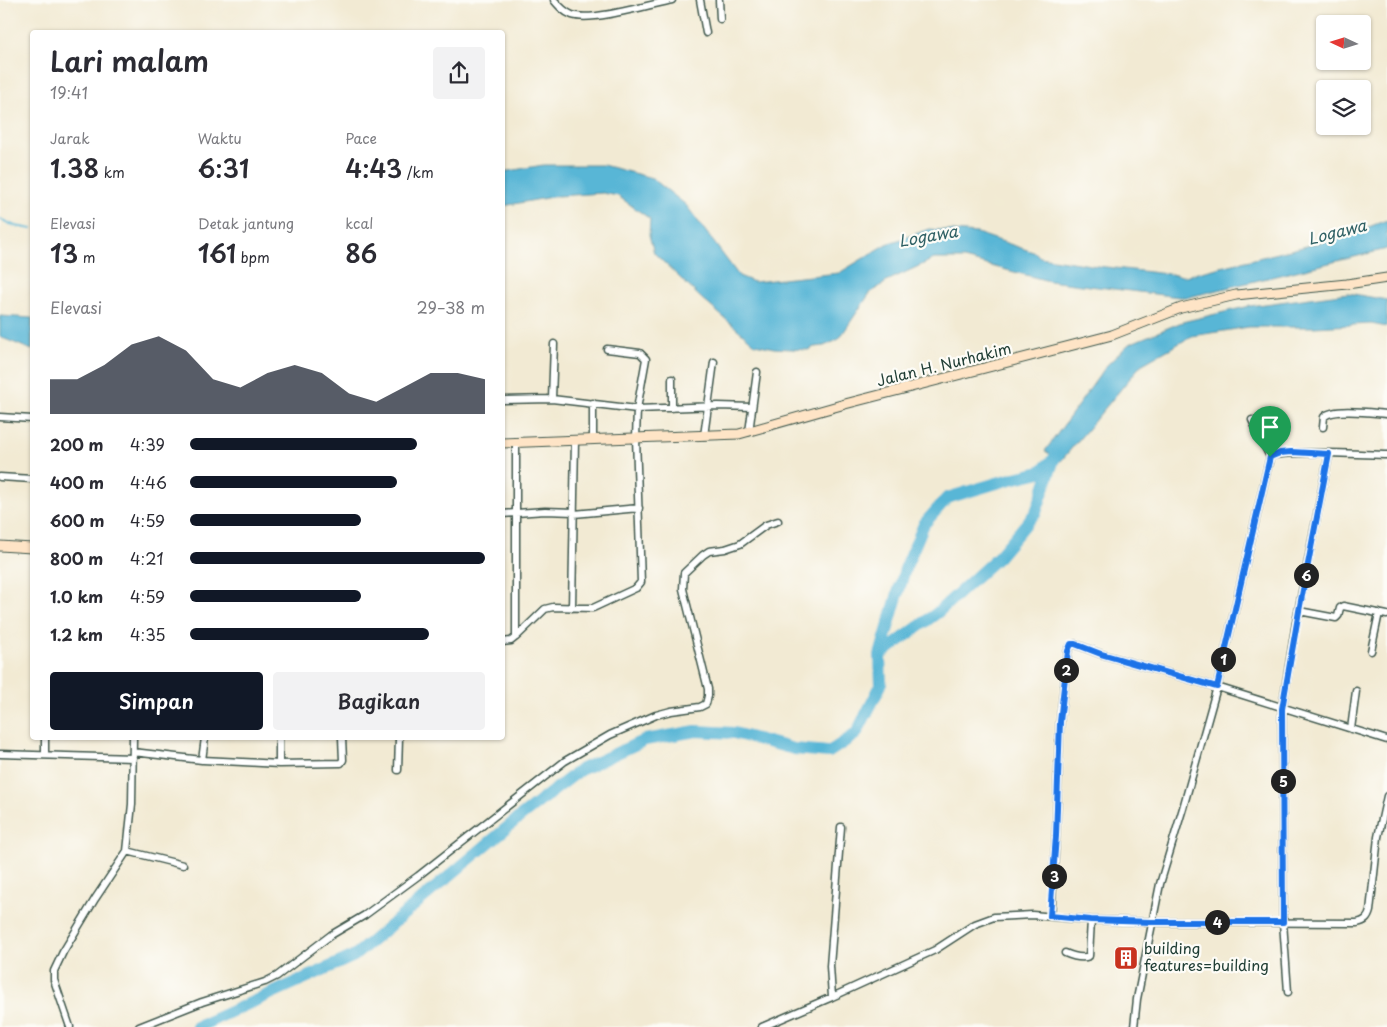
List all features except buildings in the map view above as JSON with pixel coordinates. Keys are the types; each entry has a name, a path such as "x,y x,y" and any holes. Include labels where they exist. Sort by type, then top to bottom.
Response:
{"main road":[{"name":"Jalan H. Nurhakim","path":"505,443 704,436 749,432 845,404 1112,336 1181,308 1236,295 1387,278"},
{"path":"0,546 30,548"}],"street":[{"path":"554,0 562,9 571,14 589,17 671,0"},
{"path":"700,0 706,33"},
{"path":"720,0 720,19"},
{"path":"552,399 554,344"},
{"path":"505,642 513,641 545,609 554,607 593,608 616,599 640,585 636,438 637,409 646,363 645,356 640,353 607,349"},
{"path":"704,436 714,362"},
{"path":"749,432 758,372"},
{"path":"672,380 672,408"},
{"path":"505,400 552,399 637,409 707,406 752,408"},
{"path":"593,403 593,440"},
{"path":"1322,427 1324,417 1329,413 1387,414"},
{"path":"0,416 30,419"},
{"path":"1134,1027 1137,999 1151,922 1165,866 1217,687 1270,457 1252,420"},
{"path":"572,608 575,440"},
{"path":"516,443 516,637"},
{"path":"1270,457 1280,453 1387,455"},
{"path":"1288,992 1283,922 1282,709 1329,454"},
{"path":"0,477 30,479"},
{"path":"505,514 545,511 574,513 639,508"},
{"path":"139,1027 202,1002 265,982 277,976 331,935 365,915 418,876 564,761 610,735 656,716 671,711 700,707 706,704 708,689 683,589 684,573 709,551 725,549 740,544 766,525 778,521"},
{"path":"1299,611 1336,618 1340,608 1343,606 1387,615"},
{"path":"1371,652 1379,613"},
{"path":"1050,916 1056,836 1060,722 1068,651 1071,644 1387,740"},
{"path":"1350,728 1356,691"},
{"path":"45,740 45,756"},
{"path":"70,1027 54,980 54,971 95,898 127,851 132,804 133,740"},
{"path":"203,760 205,740"},
{"path":"279,740 279,764"},
{"path":"0,754 45,756 133,755 279,764 341,763 343,760 342,740"},
{"path":"398,770 399,740"},
{"path":"762,1027 935,950 975,924 994,917 1050,916 1091,920 1151,922 1357,923 1364,921 1368,918 1378,837 1387,796"},
{"path":"832,997 830,966 841,827"},
{"path":"127,851 184,865"},
{"path":"1065,954 1089,956 1091,920"}],"water":[{"name":"Logawa","path":"543,165 603,165 652,178 686,205 739,276 754,282 839,273 887,244 929,229 977,233 1036,253 1040,257 1097,266 1185,276 1339,238 1387,220 1387,249 1189,297 1049,281 964,259 934,259 891,279 870,293 839,339 824,346 808,350 774,348 755,344 702,299 654,253 649,235 650,219 618,196 603,193 557,196 505,206 505,172"},
{"path":"1348,293 1387,300 1387,327 1371,324 1314,327 1249,327 1192,336 1141,365 1061,461 1045,451 1107,365 1129,344 1182,322 1250,306"},
{"path":"0,316 30,318 30,349 0,337"}],"waterway":[{"path":"0,219 15,226 30,229"},
{"path":"197,1027 354,956 516,820 580,770 645,740 696,731 734,733 794,749 829,752 856,734 881,685 880,655 905,569 924,524 947,498 1040,472 1055,458 1064,445"},
{"path":"880,655 937,613 999,556 1036,512 1053,462"}],"place":[{"name":"building features=building","path":"1126,958"}],"route":[{"path":"1291,452 1329,454 1282,709 1283,922 1151,922 1091,920 1050,916 1056,836 1062,692 1068,651 1071,644 1217,687 1270,457 1274,454 1291,452"}]}
